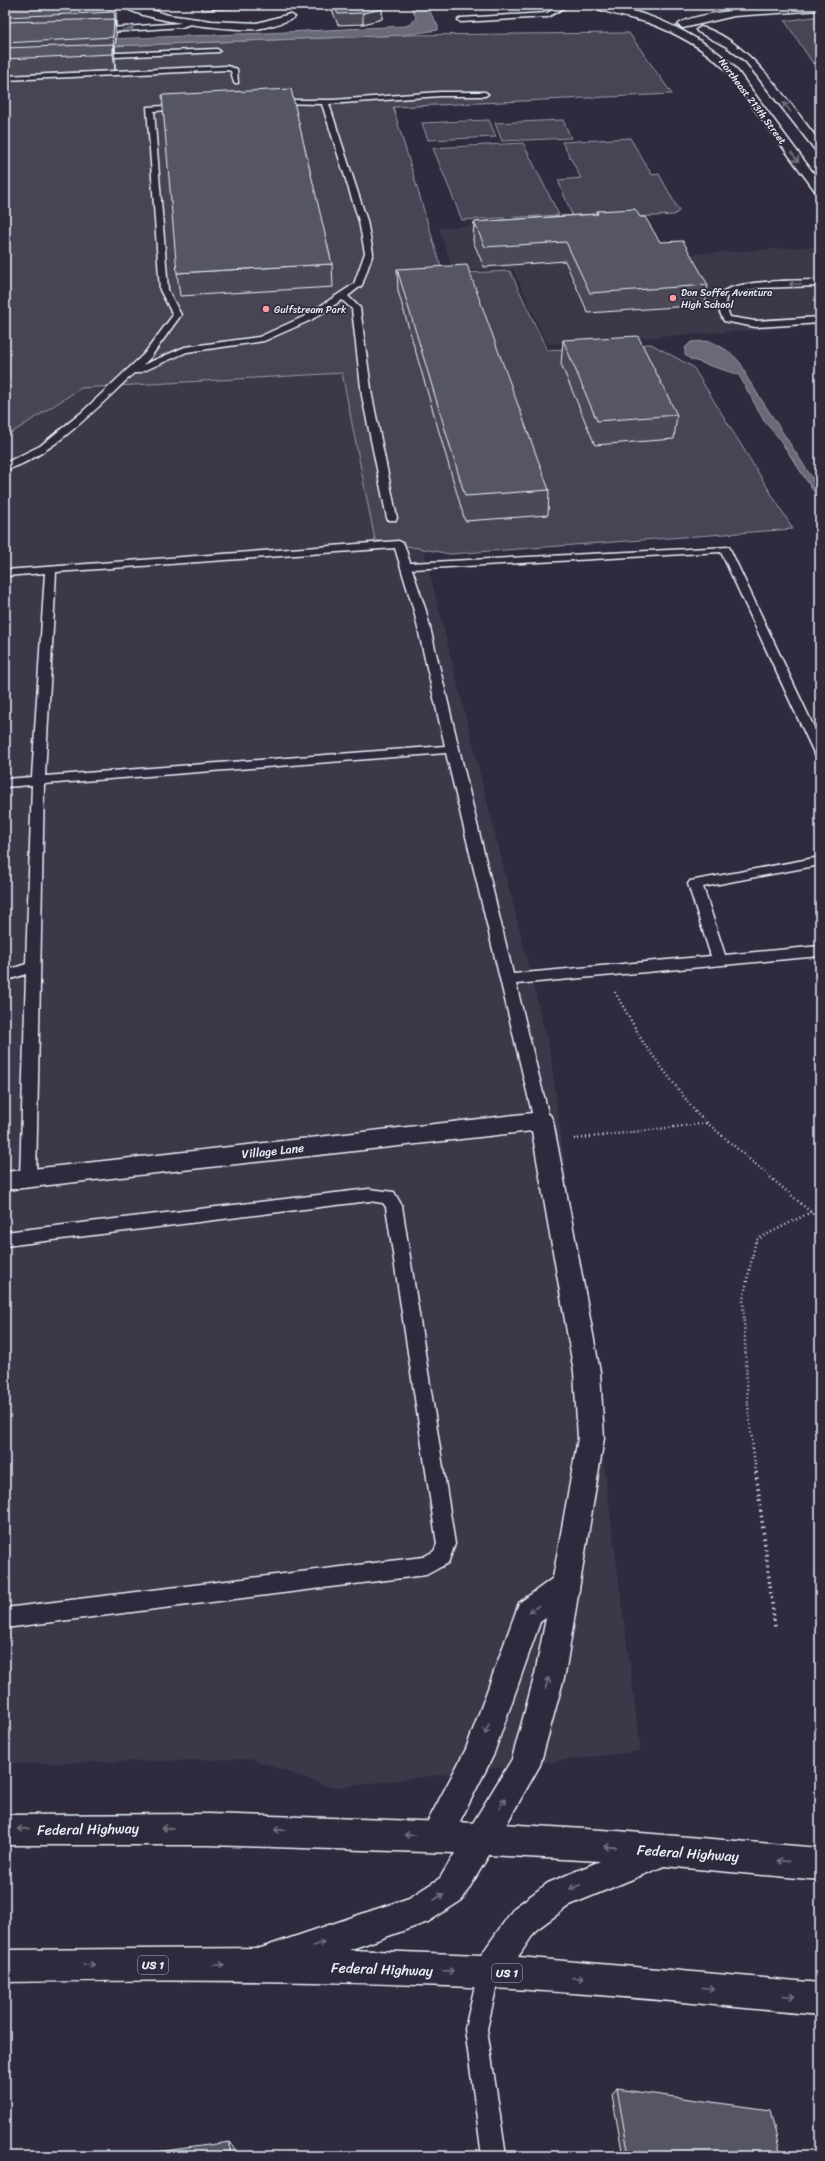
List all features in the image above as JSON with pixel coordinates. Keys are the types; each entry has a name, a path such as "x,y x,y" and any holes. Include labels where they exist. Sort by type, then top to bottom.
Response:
{"street":[{"path":"126,5 150,14 191,22 257,26 290,17"},
{"path":"146,5 205,18 245,19 290,17"},
{"path":"287,5 290,17"},
{"path":"596,5 654,21 680,24 752,11 820,7"},
{"path":"621,5 680,24"},
{"path":"752,21 820,15"},
{"name":"Northeast 213th Street","path":"680,24 706,32 730,45 749,60 820,148"},
{"name":"Northeast 213th Street","path":"680,24 687,35 719,56 729,67 820,190"},
{"path":"687,35 720,28"},
{"path":"255,1965 417,1911 451,1889 525,1765 550,1674 591,1438 587,1372 544,1131"},
{"name":"Village Lane","path":"5,1181 544,1131"},
{"path":"436,1836 478,1756 529,1613 566,1585"},
{"name":"Federal Highway","path":"5,1830 222,1829 482,1837 820,1864"},
{"path":"488,1972 525,1919 559,1894 662,1851"},
{"name":"Federal Highway","path":"5,1966 255,1965 488,1972 633,1981 820,1999"}],"lane":[{"path":"461,20 548,15 566,5"},
{"path":"87,31 182,25 191,22"},
{"path":"85,57 218,51"},
{"path":"5,78 227,68 234,69 236,82"},
{"path":"264,102 325,102 440,94 486,94"},
{"path":"129,374 185,350 261,339 308,318 358,284 369,253 363,221 325,102"},
{"path":"5,467 43,448 84,415 147,356 177,315 164,290 150,109 190,106"},
{"path":"820,283 752,287 732,290 722,296 720,300 720,304 727,319 755,324 820,320"},
{"path":"342,295 356,308 367,396 392,518"},
{"path":"5,573 399,544 420,611 451,750 544,1131"},
{"path":"406,566 725,549 820,753"},
{"path":"28,1178 32,967 38,780 51,570"},
{"path":"5,783 451,750"},
{"path":"719,959 695,884 820,861"},
{"path":"507,980 719,959 820,951"},
{"path":"5,976 32,967"},
{"path":"5,1239 369,1195 388,1197 394,1206 406,1277 446,1544 441,1557 426,1566 5,1618"},
{"path":"488,1972 476,2029 494,2156"}],"path":[{"path":"603,970 644,1044 697,1114 820,1220"},
{"path":"544,1131 708,1122"},
{"path":"775,1627 748,1406 743,1299 756,1240 811,1212"}],"shaded area":[{"path":"820,16 820,74 785,21"},
{"name":"Gulfstream Park","path":"629,33 672,94 393,107 443,274 510,271 547,350 651,344 693,367 793,529 450,554 375,540 342,373 81,388 5,437 5,50 404,35"},
{"path":"630,36 663,95 368,110 396,439 550,1051 641,1751 332,1788 252,1759 5,1764 5,50"},
{"path":"489,120 496,137 428,140 422,123"},
{"path":"563,120 571,138 502,141 495,123"},
{"path":"630,138 652,175 659,174 679,211 674,215 574,220 558,180 581,178 562,142"},
{"path":"523,143 559,215 462,220 433,148"},
{"name":"Don Soffer Aventura High School","path":"574,220 595,260 820,246 820,326 547,344 513,269 453,271 439,228"}],"water":[{"path":"410,5 426,5 438,26 438,30 404,35 5,50 5,43 406,26 412,23 416,17"},
{"path":"710,341 722,347 741,364 746,376 820,490 820,501 778,437 764,421 739,375 690,359 685,355 685,348 691,342"}],"building":[{"path":"5,5 114,5 114,12 5,17"},
{"path":"334,5 380,5 382,9 363,13 338,14"},
{"path":"114,19 113,37 5,43 5,22"},
{"path":"113,44 113,54 5,59 5,48"},
{"path":"291,89 332,264 177,273 162,95"},
{"path":"635,209 640,217 645,217 660,242 683,241 708,285 590,293 566,242 485,247 474,222 598,214 597,211"},
{"path":"467,265 549,490 465,496 397,269"},
{"path":"638,336 677,415 597,421 563,340"},
{"path":"617,2089 770,2110 781,2156 629,2156"},
{"path":"230,2142 230,2156 128,2156"}],"place":[{"name":"Don Soffer Aventura High School","path":"673,298"},
{"name":"Gulfstream Park","path":"266,309"}]}
